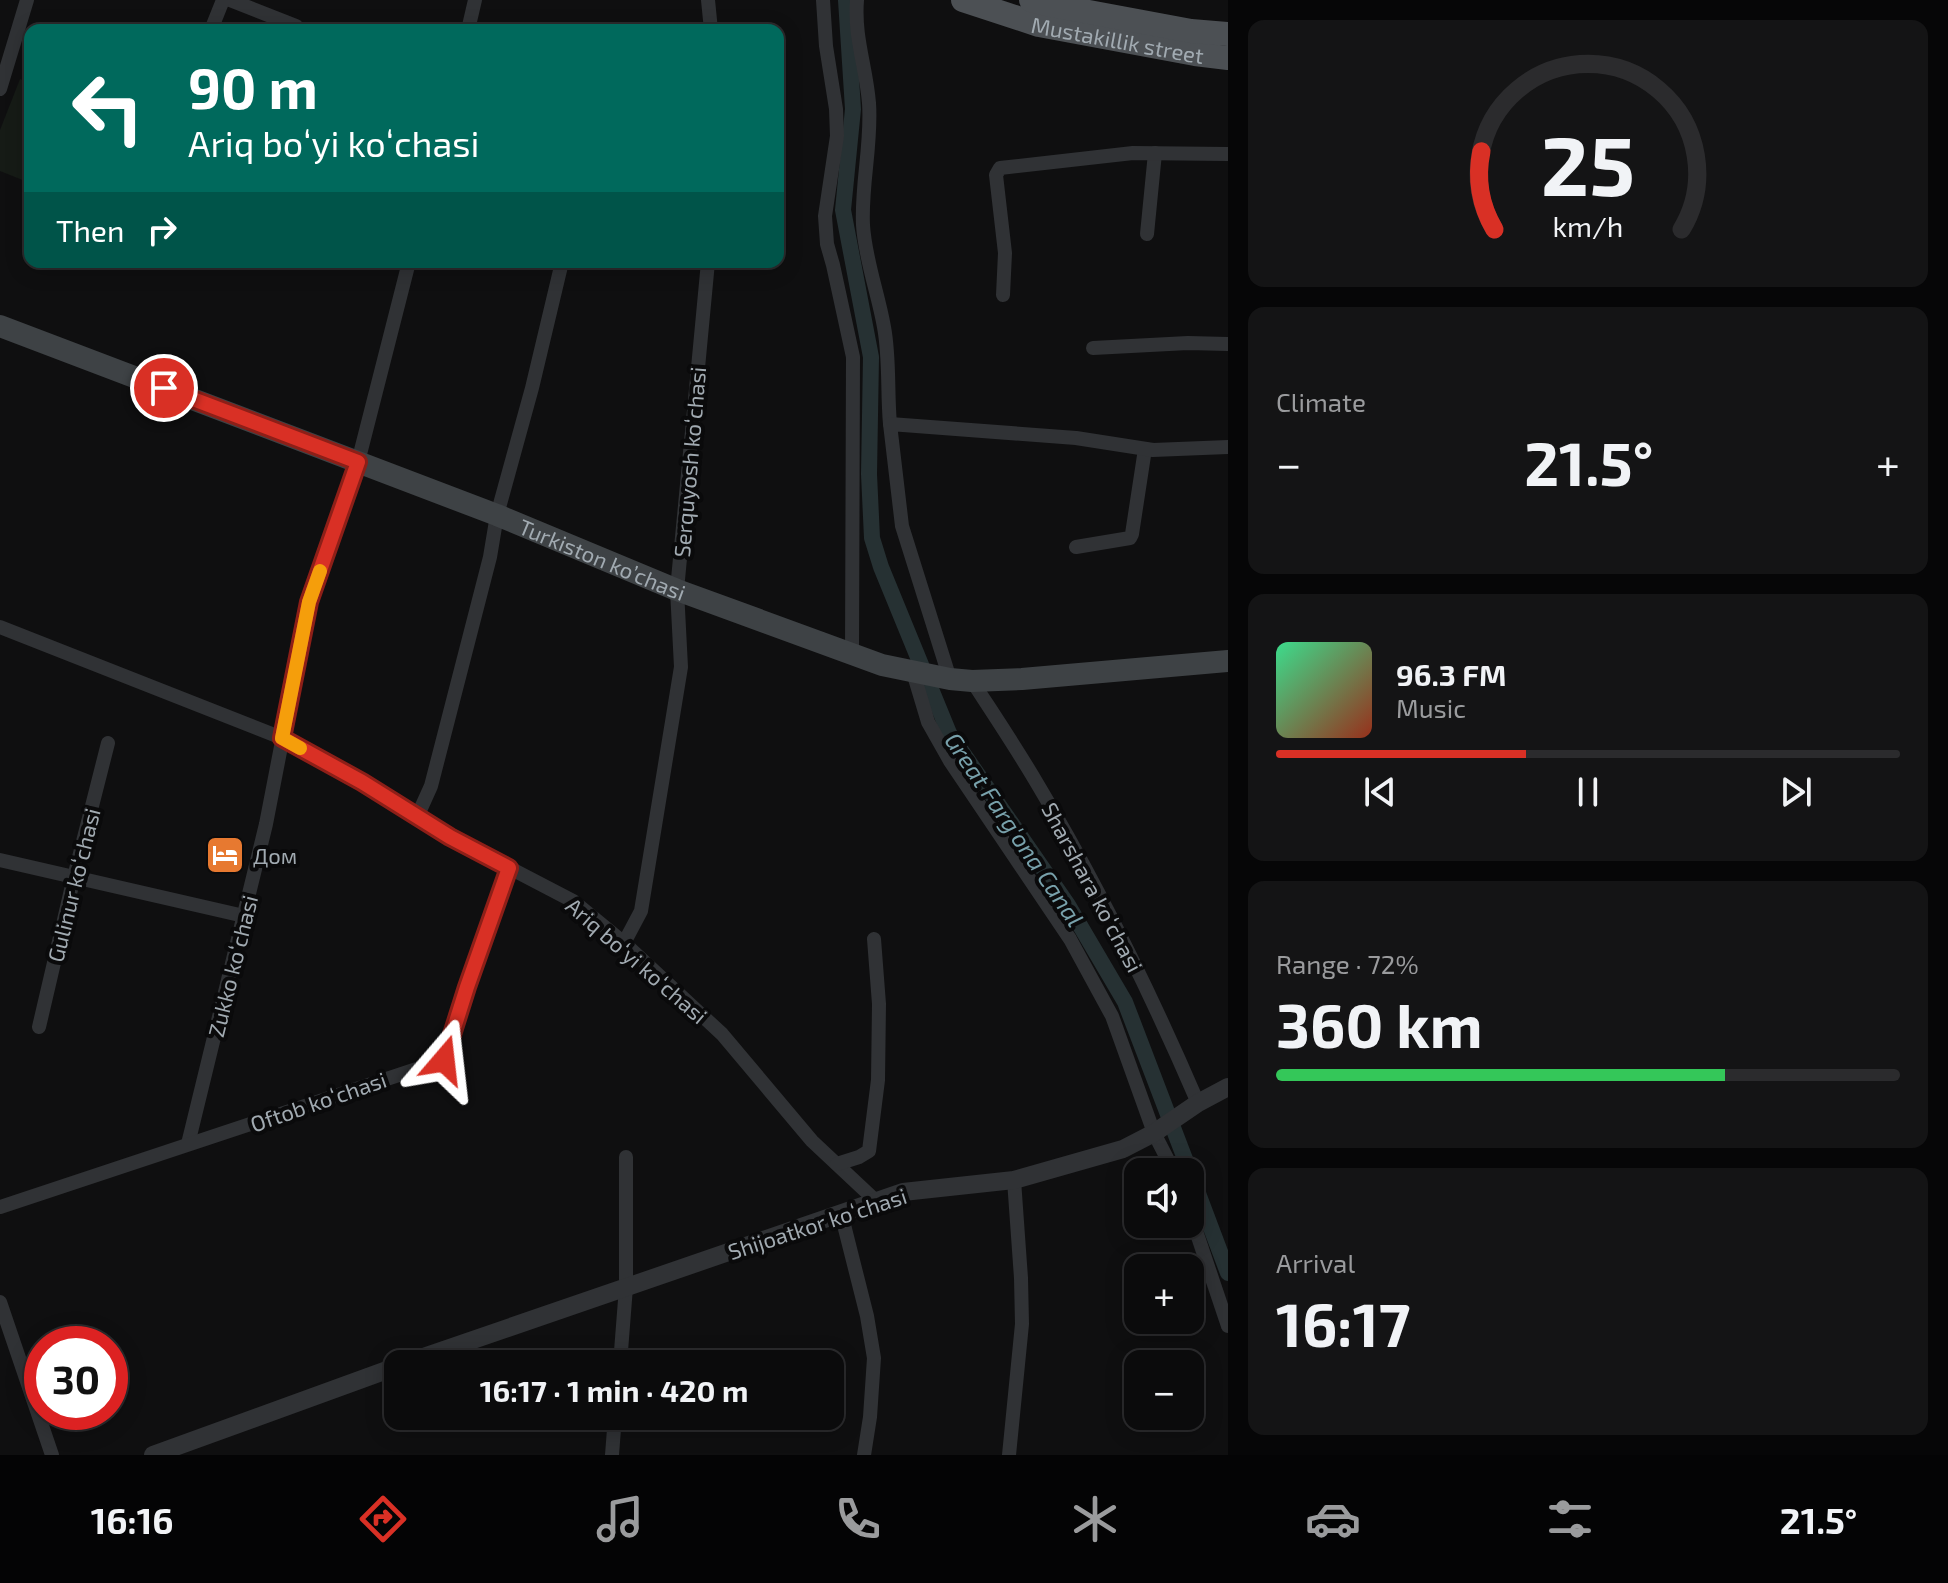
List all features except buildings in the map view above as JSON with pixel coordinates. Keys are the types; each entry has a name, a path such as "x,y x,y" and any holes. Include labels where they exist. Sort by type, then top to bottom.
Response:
{"main road":[{"name":"Mustakillik street","path":"963,0 1039,25 1228,58"},
{"name":"Mustakillik street","path":"1031,0 1191,31 1228,34"},
{"name":"Turkiston ko’chasi","path":"0,326 497,515 677,590 882,665 972,681 1228,661"}],"street":[{"path":"0,89 27,0"},
{"path":"213,24 223,0"},
{"path":"230,0 291,24"},
{"path":"469,24 475,0"},
{"path":"708,0 710,24"},
{"path":"823,0 837,136 825,216 827,244 853,357 852,654"},
{"path":"857,0 856,33 870,120 863,227 887,346 890,424 902,526 950,679"},
{"path":"1003,295 1005,253 996,175 1000,168 1133,153 1228,154"},
{"path":"1147,234 1155,153"},
{"name":"Zukko koʻchasi","path":"188,1144 266,824 309,602 358,462 407,268"},
{"path":"417,817 431,786 561,268"},
{"name":"Serquyosh koʻchasi","path":"624,943 641,911 681,667 677,590 707,268"},
{"path":"1093,348 1228,344"},
{"path":"890,424 1076,438 1153,450 1228,447"},
{"path":"1076,547 1130,538 1145,449"},
{"name":"Ariq boʻyi koʻchasi","path":"0,627 282,738 362,782 450,837 573,901 624,943 722,1034 812,1141 876,1201"},
{"path":"913,672 928,722 950,761 1070,939 1112,1016 1154,1133 1167,1158"},
{"name":"Sharshara koʻchasi","path":"972,681 1039,785 1098,893 1156,1006 1198,1103"},
{"name":"Gulinur koʻchasi","path":"39,1027 108,743"},
{"path":"0,860 244,916"},
{"name":"Oftob koʻchasi","path":"0,1207 444,1060 509,868"},
{"path":"837,1164 869,1151 878,1080 879,1004 874,939"},
{"name":"Shijoatkor koʻchasi","path":"443,1350 903,1192 1014,1180 1123,1149 1228,1087"},
{"path":"621,1350 626,1287 626,1157"},
{"path":"1009,1455 1022,1324 1014,1180"},
{"path":"841,1213 867,1316 874,1358 864,1455"},
{"path":"1198,1238 1228,1326"},
{"path":"0,1302 52,1455"},
{"name":"Shijoatkor koʻchasi","path":"156,1455 384,1371"},
{"path":"612,1455 614,1430"}],"shaded area":[{"path":"20,79 24,81 24,181 0,171 0,130"}],"waterway":[{"name":"Great Farg'ona Canal","path":"846,0 853,109 843,210 871,357 869,474 872,538 949,733 1068,905 1125,1002 1185,1158"},
{"name":"Great Farg'ona Canal","path":"1204,1209 1228,1273"}],"slow traffic":[{"path":"300,748 282,738 309,602 320,571"}],"place":[{"name":"Дом","path":"225,855"}],"route":[{"path":"164,388 358,462 309,602 282,738 362,782 450,837 509,868 444,1060"}]}
